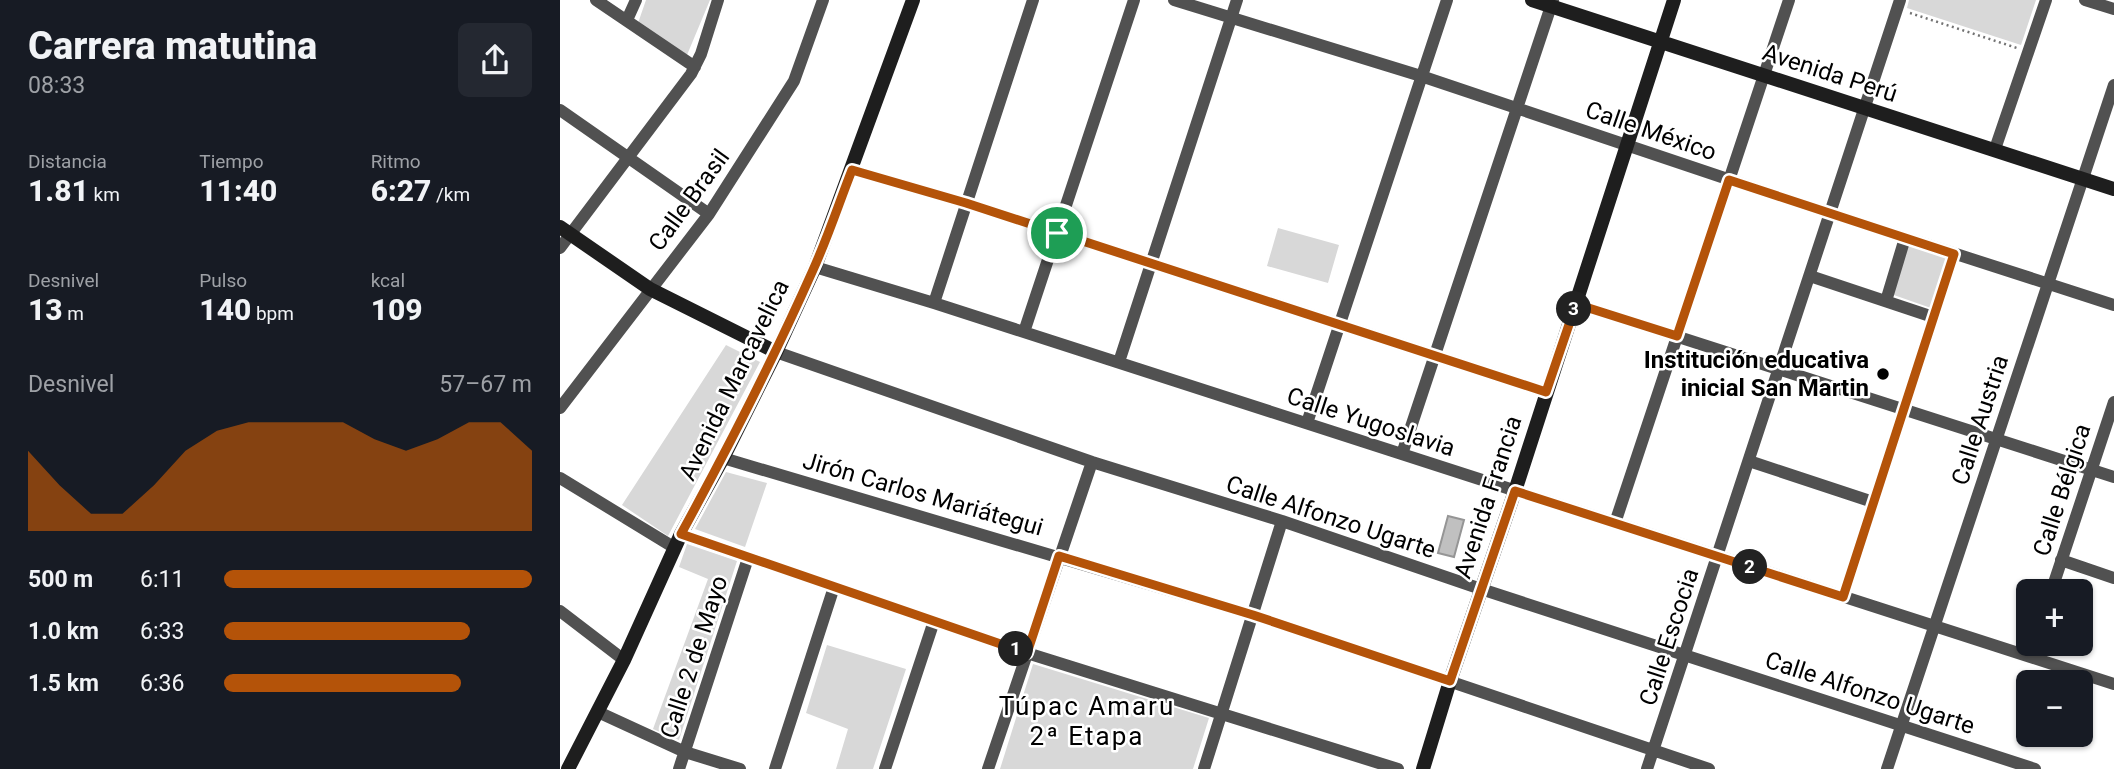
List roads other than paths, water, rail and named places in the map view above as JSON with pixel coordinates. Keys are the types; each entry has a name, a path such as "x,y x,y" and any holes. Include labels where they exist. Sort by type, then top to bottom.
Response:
{"street":[{"path":"596,0 695,67"},
{"path":"627,20 636,0"},
{"path":"560,248 565,230 628,159 695,67 718,0"},
{"name":"Calle Brasil","path":"560,408 709,214 794,81 823,0"},
{"name":"Avenida Marcavelica","path":"568,769 624,660 681,534 723,458 775,352 814,267 913,0"},
{"path":"934,303 1033,0"},
{"path":"1024,332 1134,0"},
{"name":"Calle México","path":"1174,0 1422,76 1829,213 2114,304"},
{"path":"1119,362 1237,0"},
{"path":"1307,424 1447,0"},
{"name":"Avenida Perú","path":"1532,0 1552,3 1661,42 2114,189"},
{"name":"Avenida Francia","path":"1423,769 1674,0"},
{"path":"1615,523 1788,0"},
{"path":"1996,149 2046,0"},
{"path":"2085,0 2114,9"},
{"path":"1402,454 1552,3"},
{"name":"Calle Escocia","path":"1647,769 1898,4"},
{"name":"Calle Austria","path":"1886,769 2114,85"},
{"path":"560,110 709,214"},
{"path":"852,170 966,203 1546,392"},
{"path":"565,230 650,289 775,352"},
{"path":"1886,301 1905,238"},
{"path":"1843,597 1954,254"},
{"name":"Calle Yugoslavia","path":"814,267 1119,362 1934,626 2016,646"},
{"path":"1810,276 1933,317"},
{"path":"1576,304 2114,477"},
{"name":"Calle Alfonzo Ugarte","path":"775,352 1092,462 2035,769"},
{"name":"Calle Bélgica","path":"2055,579 2114,402"},
{"name":"Jirón Carlos Mariátegui","path":"723,458 1253,615 1709,769"},
{"path":"1749,461 1873,502"},
{"path":"988,769 1092,462"},
{"path":"560,478 675,548"},
{"path":"1204,769 1282,522"},
{"path":"681,534 1027,653 1398,769"},
{"name":"Calle 2 de Mayo","path":"680,769 748,558"},
{"path":"2061,560 2114,578"},
{"path":"775,769 834,587"},
{"path":"560,611 624,660"},
{"path":"885,769 933,621"},
{"name":"Calle Yugoslavia","path":"2046,656 2114,684"},
{"path":"598,712 685,752 740,769"}],"place":[{"name":"Institución educativa inicial San Martin","path":"1883,374"}],"district":[{"name":"Túpac Amaru 2ª Etapa","path":"1087,721"}]}
